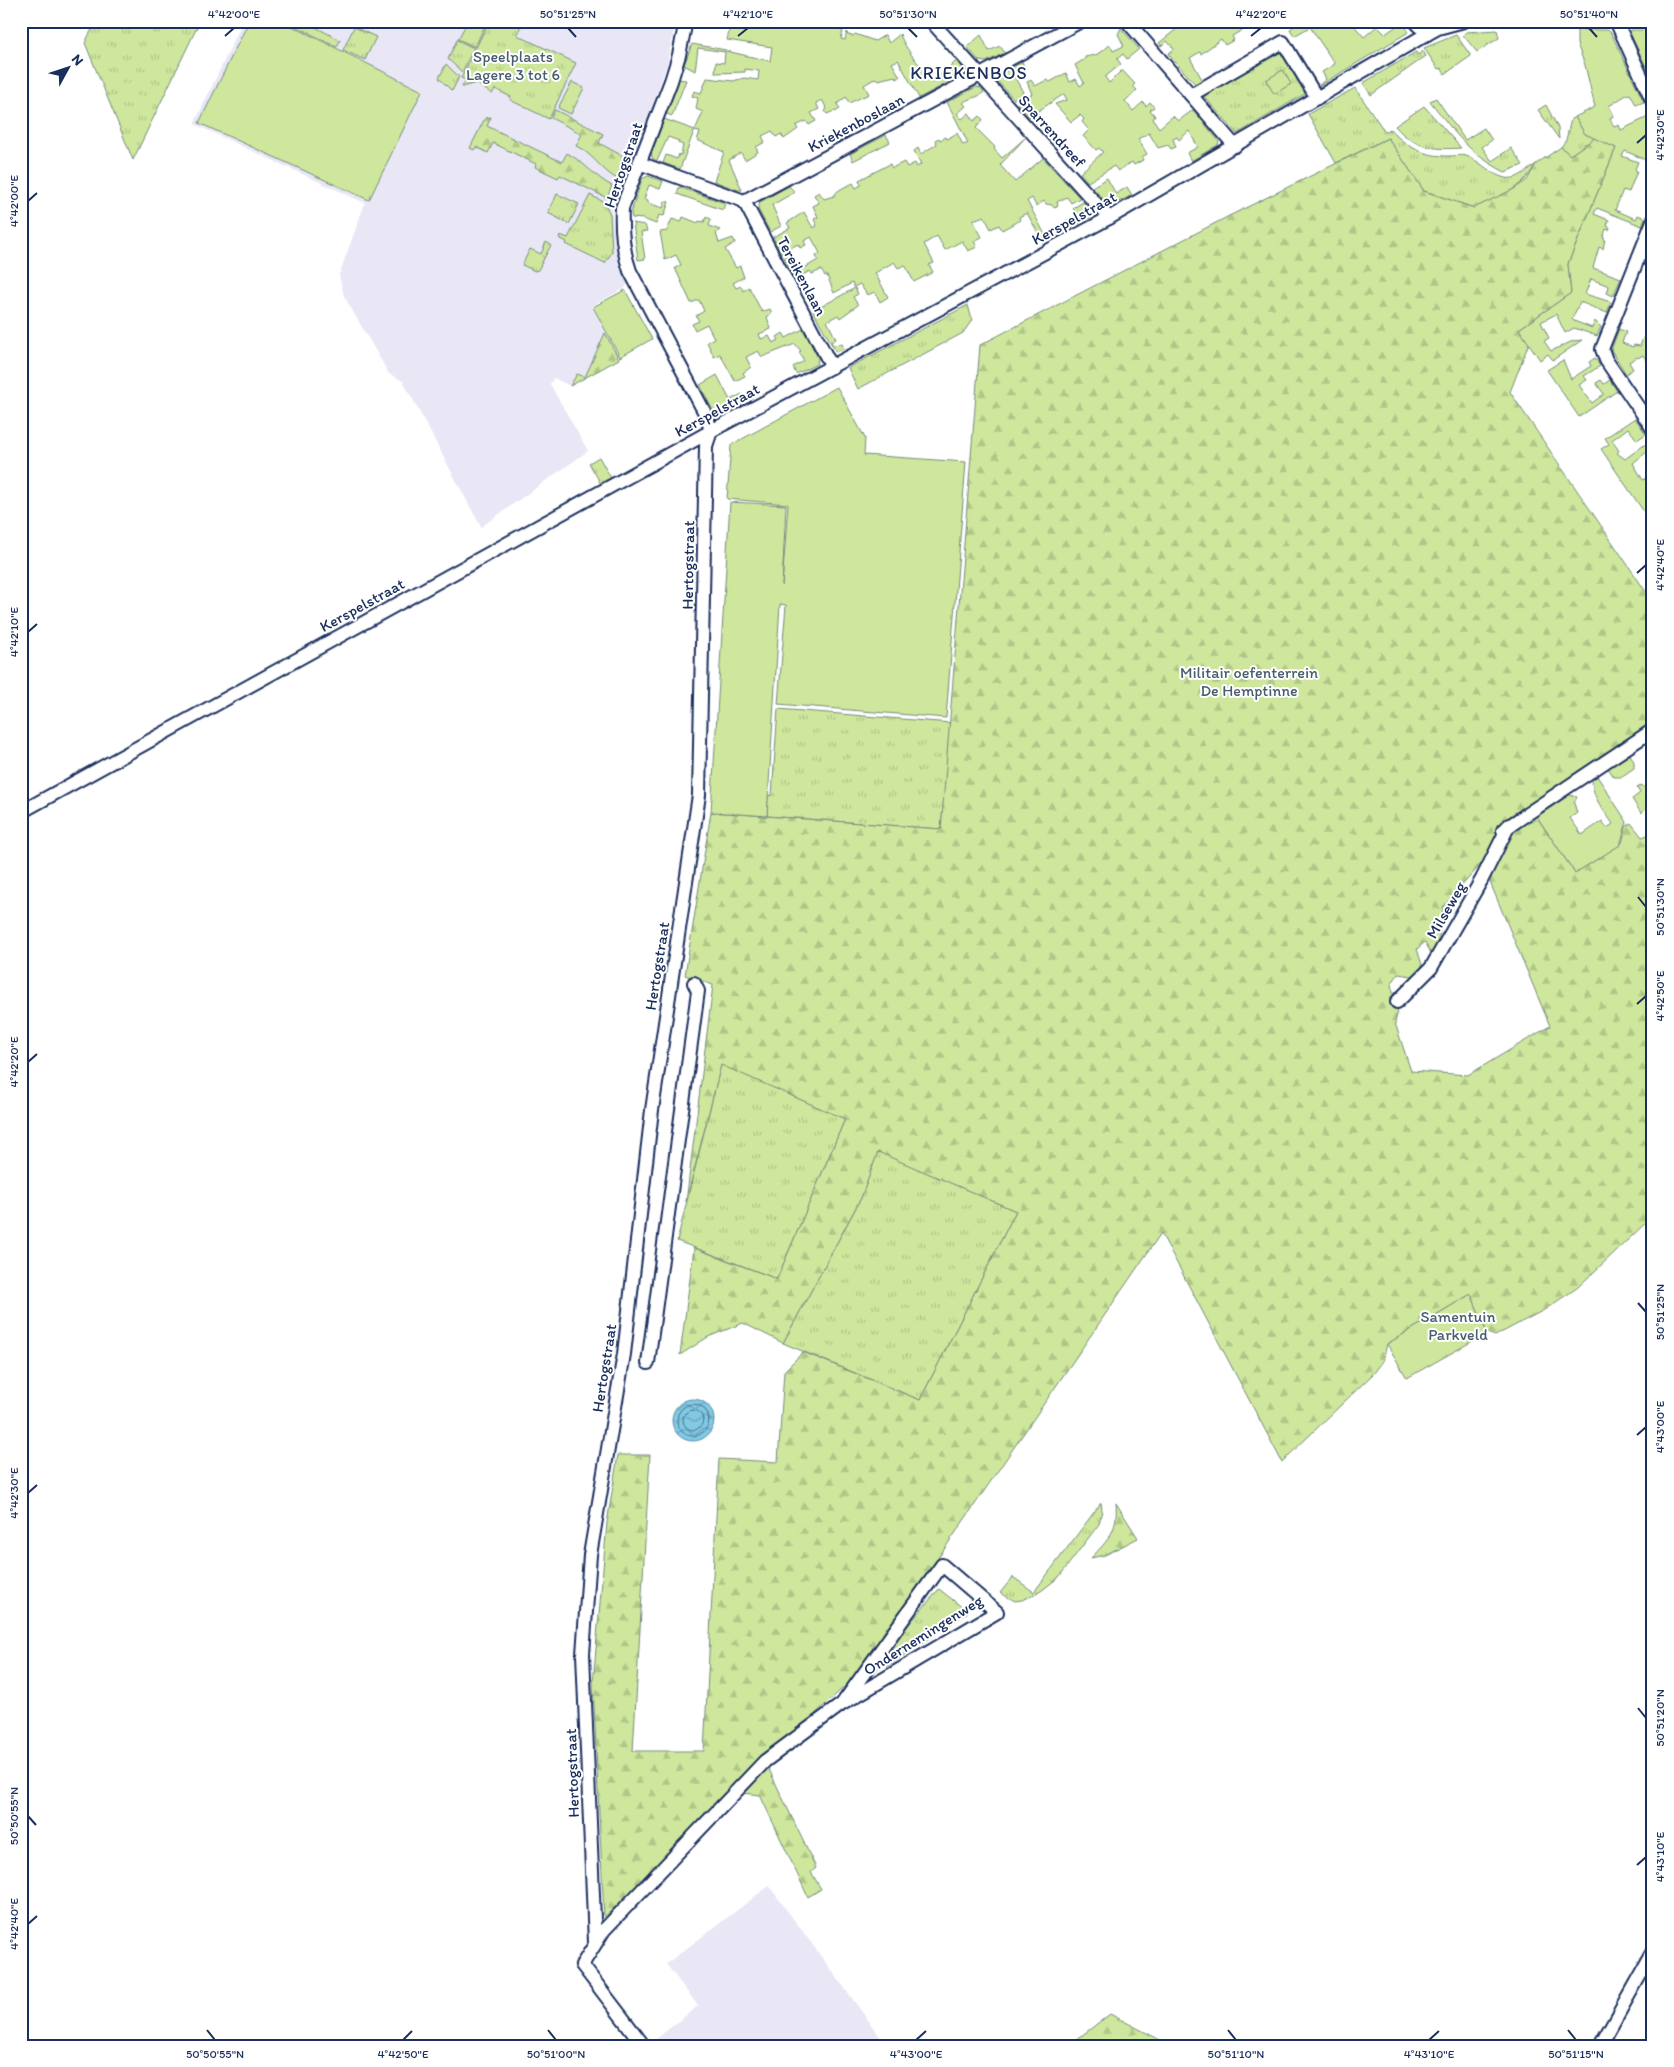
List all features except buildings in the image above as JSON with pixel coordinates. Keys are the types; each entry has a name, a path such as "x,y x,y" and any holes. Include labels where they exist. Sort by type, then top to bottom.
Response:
{"street":[{"name":"Hertogstraat","path":"595,1943 583,1654 590,1555 624,1354 652,1110 699,795 706,446 711,431 707,417 628,266 622,233 622,208 676,64 686,21"},
{"name":"Sparrendreef","path":"931,21 1109,218"},
{"name":"Kriekenboslaan","path":"744,201 1081,21"},
{"path":"1127,21 1235,146"},
{"path":"1414,21 1437,28"},
{"name":"Kerspelstraat","path":"21,812 711,431 1109,218 1437,28 1464,21"},
{"path":"1616,21 1653,102"},
{"path":"1191,95 1283,42 1317,98"},
{"path":"639,163 744,201"},
{"name":"Tereikenlaan","path":"744,201 832,367"},
{"path":"1653,221 1602,349 1606,360 1653,429"},
{"name":"Milseweg","path":"1397,1002 1431,968 1482,879 1504,829 1653,730"},
{"path":"648,1363 698,992 694,983"},
{"name":"Ondernemingenweg","path":"644,2046 582,1965 604,1930 765,1761 842,1704 997,1612 942,1565 842,1704"},
{"path":"1600,2046 1653,1952"}],"shaded area":[{"path":"243,21 676,21 667,64 636,152 615,192 611,207 619,256 629,282 625,288 592,306 620,359 570,386 554,378 550,384 588,451 481,527 403,381 389,374 344,296 339,275 365,203 194,124"},
{"path":"769,1886 887,2046 662,2046 656,2039 698,2006 666,1964"}],"green space":[{"path":"96,21 200,21 133,160 85,43"},
{"path":"249,21 282,21 422,91 369,200 199,123"},
{"path":"285,21 304,21 340,40 337,47"},
{"path":"468,21 487,21 475,47 458,39"},
{"name":"Speelplaats Lagere 3 tot 6","path":"489,21 523,21 517,35 576,63 549,119 510,100 511,97 495,89 492,94 476,83 462,87 466,80 461,78"},
{"path":"710,21 825,21 824,24 843,31 841,39 845,40 847,32 848,35 853,36 855,34 875,41 885,35 889,43 900,34 914,58 927,69 924,73 931,82 940,74 944,78 952,71 949,68 956,61 964,70 963,75 919,98 898,60 892,63 900,77 897,79 895,76 878,80 876,78 864,85 869,94 849,103 846,97 837,104 840,109 835,112 827,114 825,111 827,109 822,100 816,103 819,109 811,113 816,121 809,125 806,121 796,126 798,129 784,139 781,134 776,137 772,131 762,136 765,142 756,147 758,152 745,160 741,153 729,160 742,190 738,190 714,181 724,152 697,140 700,132 694,131 680,169 663,163 666,155 677,159 679,154 681,155 683,145 678,143 679,141 668,137 657,161 653,159 651,154 664,119 695,130 703,112 696,109 698,98 692,96 694,91 701,93 707,78 733,81 744,78 758,80 759,71 745,69 745,72 715,73 716,62 724,63 725,52 698,48 695,71 684,65 692,44 770,61 772,47 727,40 730,27"},
{"path":"1175,21 1258,21 1232,36 1234,40 1225,45 1221,39 1201,54 1200,52 1190,58 1203,81 1196,85 1168,54 1174,49 1167,41 1161,46 1159,43 1179,27"},
{"path":"1301,21 1350,21 1364,37 1377,26 1385,34 1401,23 1408,30 1407,33 1317,87 1326,79 1322,72 1335,64 1310,27 1294,36 1290,29"},
{"path":"354,27 376,37 365,60 343,50"},
{"path":"1121,28 1139,49 1127,59 1123,54 1117,59 1121,64 1105,77 1109,83 1122,70 1135,84 1133,86 1137,90 1125,101 1133,111 1143,102 1146,106 1150,102 1154,107 1150,110 1155,116 1153,119 1159,128 1173,116 1178,121 1193,110 1219,141 1218,145 1191,161 1187,153 1198,147 1189,131 1179,140 1177,137 1173,139 1176,147 1171,149 1168,145 1158,148 1149,133 1138,139 1147,154 1142,157 1143,160 1134,165 1132,162 1118,171 1114,166 1088,182 1080,173 1103,152 1099,148 1096,150 1083,136 1089,130 1082,122 1084,119 1080,115 1071,122 1055,104 1067,100 1064,94 1029,117 1017,104 1032,94 1027,82 1031,80 1035,86 1047,80 1050,82 1066,73 1070,82 1076,79 1080,86 1084,83 1075,65 1085,59 1085,57 1096,55 1110,45 1113,51 1124,46 1118,34"},
{"path":"1497,30 1499,38 1477,52 1463,35 1466,32"},
{"path":"1577,30 1608,30 1611,33 1644,102 1636,105 1631,95 1628,94 1609,106 1614,116 1610,118 1614,127 1619,125 1621,130 1650,116 1653,121 1653,163 1625,151 1622,156 1638,162 1635,169 1637,171 1629,192 1623,190 1615,210 1636,219 1638,215 1645,218 1642,226 1597,208 1594,214 1609,220 1607,226 1610,227 1609,230 1606,229 1603,238 1605,239 1603,249 1599,247 1593,268 1621,278 1613,296 1607,293 1609,286 1591,279 1585,294 1611,302 1607,313 1580,302 1572,319 1592,328 1595,321 1601,327 1597,336 1574,328 1565,333 1556,314 1541,322 1549,338 1544,341 1551,351 1573,341 1582,340 1553,360 1548,354 1540,360 1519,329 1571,293 1568,264 1616,148 1585,134 1575,117 1595,107 1585,65 1577,44"},
{"path":"1631,30 1653,30 1653,45 1645,48 1653,62 1653,77 1651,77 1630,33"},
{"path":"981,35 989,51 1000,46 1005,53 986,62 979,61 967,47"},
{"path":"1456,35 1471,56 1445,74 1441,68 1438,69 1424,48"},
{"path":"457,40 474,48 462,72 448,59"},
{"path":"1282,49 1308,92 1237,134 1202,94"},
{"path":"1423,51 1426,56 1371,95 1363,83 1416,52 1418,55"},
{"path":"1022,62 1026,70 1014,76 1023,92 1014,99 997,81 998,75"},
{"path":"446,64 459,77 452,91 439,78"},
{"path":"1283,70 1291,84 1274,94 1266,80"},
{"path":"677,79 686,80 672,116 665,113"},
{"path":"572,82 584,88 571,114 558,108"},
{"path":"976,87 981,88 984,92 965,101 963,103 966,106 957,114 962,119 969,113 974,121 980,116 983,120 976,128 995,147 994,149 1002,158 1025,138 1000,165 1015,182 1043,158 1080,198 1071,203 1067,197 1057,202 1058,206 1054,208 1044,201 1036,206 1032,198 1027,201 1048,240 1043,242 1027,213 1019,217 1020,220 1002,230 999,225 991,229 984,216 973,220 982,237 974,241 977,247 968,251 962,241 945,250 937,236 924,244 934,263 929,265 933,272 914,282 905,265 898,268 894,262 875,273 888,297 880,302 875,292 867,295 860,284 854,287 852,283 834,293 827,275 825,276 821,270 812,274 810,271 795,279 784,257 791,253 801,270 818,260 816,256 820,253 811,237 804,241 806,245 800,248 798,244 781,253 773,237 790,228 787,223 804,212 813,228 817,226 814,219 818,217 813,206 819,203 814,195 819,192 824,199 834,196 839,190 853,183 856,188 861,185 859,180 890,164 892,168 904,162 907,167 915,163 917,167 921,164 914,151 918,148 921,154 937,144 935,140 939,138 940,140 946,137 947,139 957,133 963,145 968,143 947,102"},
{"path":"1355,88 1385,132 1390,129 1409,146 1424,153 1441,156 1466,156 1501,177 1507,178 1519,176 1536,164 1524,181 1517,187 1474,208 1424,191 1388,138 1336,163 1308,114"},
{"path":"1436,98 1465,140 1484,128 1492,140 1482,147 1492,161 1511,148 1523,165 1505,172 1481,157 1463,141 1430,101"},
{"path":"1546,105 1558,128 1559,139 1538,110"},
{"path":"1424,106 1461,148 1433,148 1425,146 1410,139 1395,126"},
{"path":"555,110 603,134 599,143 630,160 624,176 617,179 576,146 582,134 551,118"},
{"path":"491,117 487,126 562,162 567,153 573,157 612,186 607,198 560,175 558,178 535,167 536,164 493,143 488,153 476,147 474,150 470,148 485,118"},
{"path":"1575,117 1585,134 1595,138 1570,155 1561,147 1566,140 1571,119"},
{"path":"886,135 890,142 853,161 850,154"},
{"name":"Militair oefenterrein De Hemptinne","path":"1388,138 1424,191 1474,208 1514,189 1527,180 1536,164 1561,147 1570,155 1595,138 1616,148 1568,264 1571,293 1519,329 1529,343 1510,392 1653,602 1653,728 1532,810 1575,873 1622,843 1626,827 1631,823 1642,837 1653,833 1653,1216 1577,1288 1544,1310 1495,1336 1487,1333 1471,1294 1387,1344 1383,1361 1374,1373 1282,1462 1161,1233 860,1672 765,1761 816,1868 811,1872 821,1889 808,1897 760,1795 735,1792 634,1892 604,1917 593,1683 607,1523 618,1455 650,1455 633,1751 704,1751 719,1459 778,1462 784,1371 803,1352 920,1400 1016,1211 878,1152 861,1198 783,1343 743,1323 708,1337 680,1355 694,1248 777,1279 845,1119 721,1065 686,1202 713,985 685,975 711,812 941,829 980,345 1231,215","holes":["1482,863 1550,1026 1468,1075 1411,1071 1395,1023 1398,1010 1391,985 1398,974 1419,977 1423,968 1417,949 1425,942 1433,957 1437,951 1443,907"]},
{"path":"648,176 663,181 660,189 649,185 644,199 648,200 648,203 663,208 665,201 669,202 664,216 659,215 656,224 643,219 632,218 631,212 642,179"},
{"path":"1107,178 1116,194 1127,187 1132,195 1114,203 1106,201 1092,187"},
{"path":"789,186 795,192 772,205 781,226 770,232 758,209 760,202"},
{"path":"679,187 725,203 723,210 677,194"},
{"path":"557,194 579,204 569,224 548,213"},
{"path":"590,195 604,202 610,214 612,252 605,263 566,244 567,242 559,238 560,235 568,238"},
{"path":"1083,202 1092,212 1092,217 1070,228 1066,221 1077,215 1073,208"},
{"path":"683,217 698,223 699,221 704,222 706,217 711,219 709,226 720,230 716,233 719,243 733,238 735,243 725,249 736,268 740,266 744,277 733,283 736,288 741,286 743,291 749,287 762,312 770,309 772,313 767,317 771,329 759,334 761,339 769,336 773,343 779,340 777,337 783,333 786,338 803,329 818,358 817,364 796,374 793,367 804,361 799,352 801,351 795,344 762,357 758,351 746,357 751,367 743,373 745,376 735,381 720,354 714,357 707,342 714,338 707,324 695,330 692,324 699,321 696,316 704,311 699,300 691,303 675,268 681,265 676,255 665,260 660,232 667,231 672,219 681,222"},
{"path":"633,223 645,225 647,231 641,232 645,259 638,260"},
{"path":"546,242 551,245 538,270 535,271 522,265 530,249 541,254"},
{"path":"855,288 858,294 853,297 858,305 840,318 838,315 827,321 836,339 831,342 833,345 842,344 844,349 836,352 813,311"},
{"path":"625,290 652,339 620,357 593,307"},
{"path":"968,305 972,320 963,333 858,389 848,368"},
{"path":"1653,325 1653,365 1650,366 1643,355 1637,357 1629,362 1633,369 1626,374 1611,350 1619,329 1626,332 1622,343 1633,347 1634,345 1640,346 1643,338 1647,340"},
{"path":"605,333 619,359 570,386 577,374 585,377"},
{"path":"1595,358 1600,366 1584,376 1587,380 1579,385 1592,403 1604,394 1596,383 1601,380 1604,384 1610,380 1617,391 1579,417 1547,370 1563,360 1571,379 1591,366 1589,362"},
{"path":"717,375 730,400 742,394 746,401 720,415 714,413 700,385"},
{"path":"837,387 865,438 864,455 966,462 946,718 778,704 786,605 780,604 767,816 711,812 730,502 786,505 782,586 788,504 727,499 731,445"},
{"path":"1635,418 1646,434 1637,440 1628,428 1612,440 1619,451 1617,453 1625,459 1651,440 1652,443 1646,447 1648,451 1633,463 1643,480 1647,478 1653,488 1653,525 1601,449 1609,444 1605,438"},
{"path":"599,457 611,478 601,484 589,463"},
{"path":"778,709 951,723 941,829 767,816 768,796 772,795"},
{"path":"1630,754 1634,762 1634,768 1621,777 1614,777 1608,768"},
{"path":"1597,776 1627,822 1620,845 1575,873 1537,817 1569,795 1577,797 1574,803 1577,813 1570,818 1582,835 1602,821 1607,828 1613,824 1599,803 1592,786 1592,779"},
{"path":"1648,780 1653,792 1653,804 1641,813 1632,799 1640,793 1637,788 1642,785 1645,788 1649,785"},
{"path":"721,1064 845,1119 777,1279 677,1241"},
{"path":"878,1151 1016,1211 920,1400 783,1343 861,1198"},
{"name":"Samentuin Parkveld","path":"1471,1294 1487,1333 1407,1378 1387,1344"},
{"path":"1101,1503 1102,1510 1099,1524 1059,1577 1041,1591 1022,1600 1015,1601 1000,1593 1013,1577 1034,1592"},
{"path":"1116,1503 1138,1538 1105,1555 1091,1558 1107,1540 1114,1528"},
{"path":"939,1589 968,1612 888,1666 886,1665 882,1656"},
{"path":"1110,2014 1172,2046 1068,2046"}],"water":[{"path":"697,1399 705,1402 711,1408 714,1420 711,1432 705,1438 689,1441 681,1438 675,1432 672,1416 675,1408 681,1402"}],"district":[{"name":"KRIEKENBOS","path":"969,73"}]}
